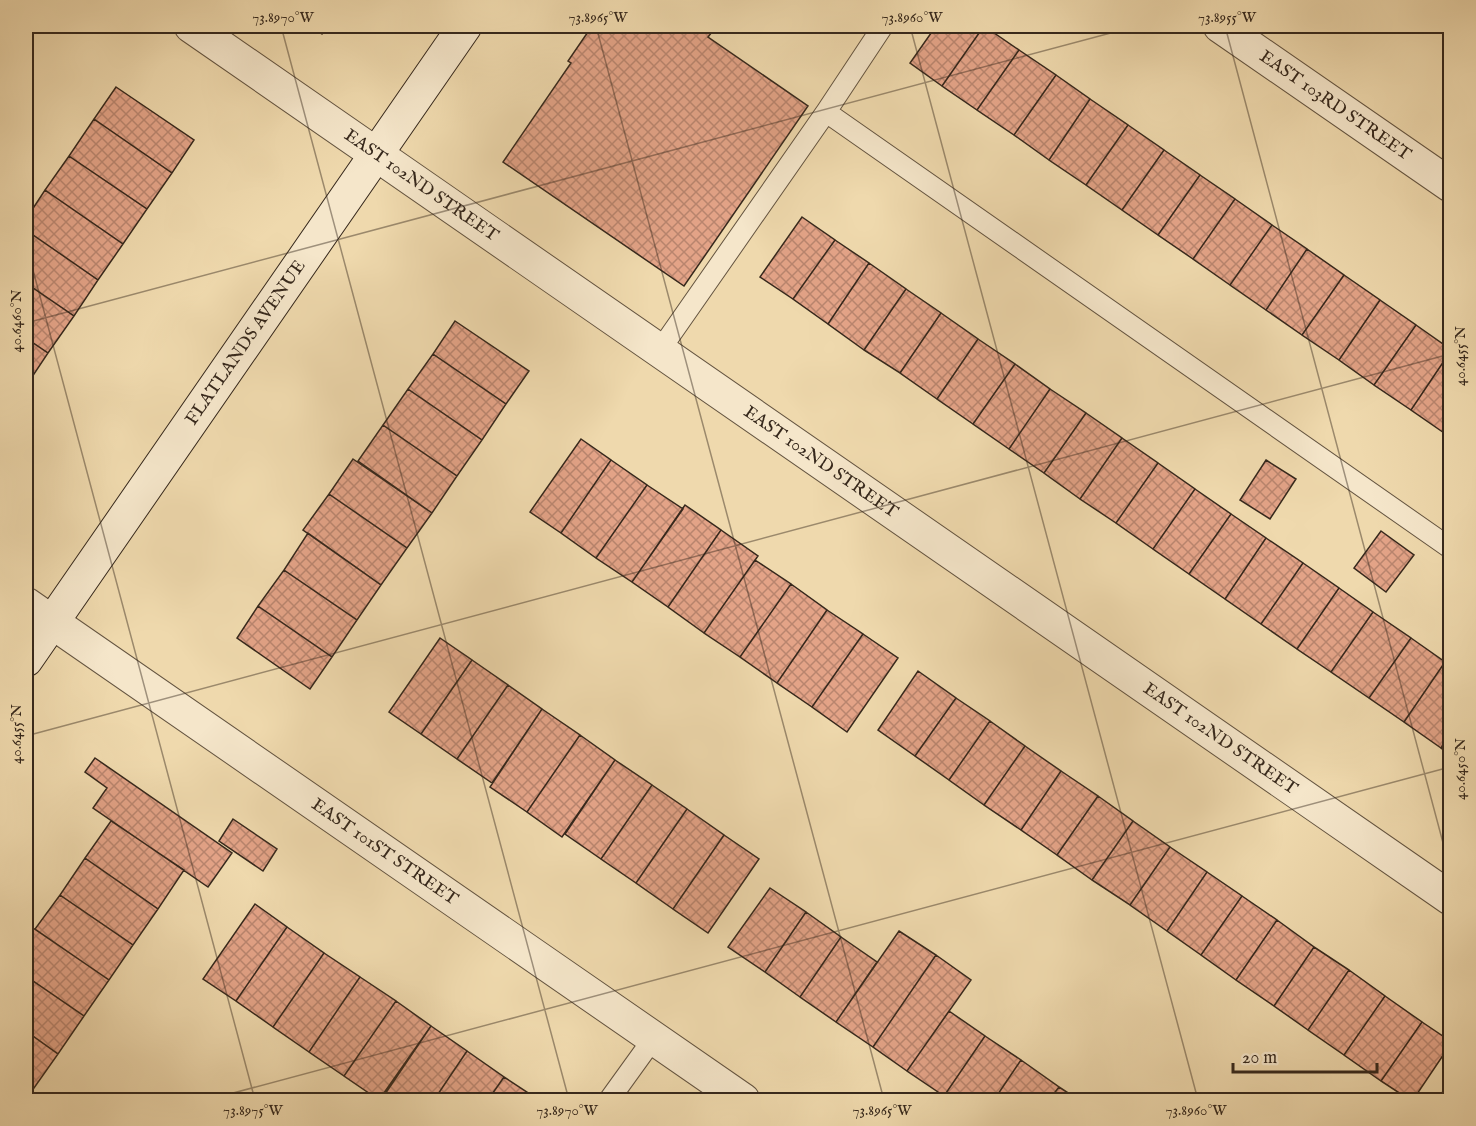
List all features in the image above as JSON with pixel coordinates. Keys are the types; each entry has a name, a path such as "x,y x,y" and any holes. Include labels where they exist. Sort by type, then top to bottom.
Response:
{"street":[{"name":"EAST 102ND STREET","path":"191,26 1450,898"},
{"name":"FLATLANDS AVENUE","path":"26,660 465,26"},
{"name":"EAST 103RD STREET","path":"1220,26 1450,185"},
{"name":"EAST 101ST STREET","path":"26,604 743,1101"}],"lane":[{"path":"660,350 883,26"},
{"path":"826,111 1450,548"},
{"path":"609,1101 653,1039"}],"building":[{"path":"310,26 327,26 322,34"},
{"path":"592,26 702,26 712,32 708,37 808,106 684,286 503,162 571,63 568,61"},
{"path":"936,26 984,26 942,86 910,63"},
{"path":"984,26 1019,50 977,110 942,86"},
{"path":"1019,50 1056,75 1014,135 977,110"},
{"path":"1056,75 1090,99 1049,160 1014,135"},
{"path":"116,87 194,140 172,173 94,119"},
{"path":"1090,99 1128,125 1086,185 1049,160"},
{"path":"94,119 172,173 147,209 69,156"},
{"path":"1128,125 1164,150 1122,210 1086,185"},
{"path":"1164,150 1200,175 1158,235 1122,210"},
{"path":"69,156 147,209 123,244 45,190"},
{"path":"1200,175 1235,199 1193,259 1158,235"},
{"path":"45,190 123,244 98,280 26,230 26,219"},
{"path":"1235,199 1272,225 1230,285 1193,259"},
{"path":"802,217 835,240 793,299 760,277"},
{"path":"1272,225 1307,249 1266,310 1230,285"},
{"path":"26,230 98,280 74,316 26,283"},
{"path":"835,240 869,263 828,324 793,299"},
{"path":"1307,249 1344,275 1302,335 1266,310"},
{"path":"869,263 906,289 864,350 828,324"},
{"path":"1344,275 1380,300 1339,360 1302,335"},
{"path":"26,283 74,316 48,353 26,338"},
{"path":"906,289 941,313 900,373 864,350"},
{"path":"1380,300 1416,325 1374,385 1339,360"},
{"path":"941,313 978,339 937,399 900,373"},
{"path":"455,321 529,371 506,404 433,354"},
{"path":"1416,325 1450,349 1450,352 1411,410 1374,385"},
{"path":"26,338 48,353 26,386"},
{"path":"978,339 1015,364 973,424 937,399"},
{"path":"1450,352 1450,429 1447,435 1411,410"},
{"path":"433,354 506,404 482,440 408,389"},
{"path":"1015,364 1050,389 1009,449 973,424"},
{"path":"408,389 482,440 457,476 383,425"},
{"path":"1050,389 1086,413 1044,473 1009,449"},
{"path":"1086,413 1122,438 1080,499 1044,473"},
{"path":"383,425 457,476 432,513 358,461"},
{"path":"1122,438 1158,463 1116,523 1080,499"},
{"path":"581,439 611,460 561,533 530,512"},
{"path":"353,459 432,513 407,548 329,494"},
{"path":"611,460 647,485 596,558 561,533"},
{"path":"1266,460 1296,479 1270,519 1240,500"},
{"path":"1158,463 1195,489 1153,549 1116,523"},
{"path":"647,485 683,509 632,582 596,558"},
{"path":"1195,489 1231,514 1189,574 1153,549"},
{"path":"329,494 407,548 381,585 303,530"},
{"path":"685,505 721,530 668,607 632,582"},
{"path":"1231,514 1266,538 1225,599 1189,574"},
{"path":"721,530 758,556 704,633 668,607"},
{"path":"1381,531 1414,555 1386,592 1354,568"},
{"path":"308,533 381,585 357,620 284,570"},
{"path":"1266,538 1303,563 1261,624 1225,599"},
{"path":"755,560 791,584 740,657 704,633"},
{"path":"1303,563 1339,588 1297,649 1261,624"},
{"path":"284,570 357,620 332,657 258,606"},
{"path":"791,584 827,610 777,683 740,657"},
{"path":"1339,588 1373,612 1331,672 1297,649"},
{"path":"258,606 332,657 310,689 237,638"},
{"path":"827,610 863,634 812,707 777,683"},
{"path":"1373,612 1411,638 1369,698 1331,672"},
{"path":"863,634 898,658 847,732 812,707"},
{"path":"440,638 472,660 421,734 389,712"},
{"path":"1411,638 1445,662 1404,722 1369,698"},
{"path":"472,660 508,685 457,759 421,734"},
{"path":"1445,662 1450,666 1450,734 1441,748 1404,722"},
{"path":"918,671 956,698 915,756 878,730"},
{"path":"508,685 542,709 492,783 457,759"},
{"path":"956,698 990,721 949,780 915,756"},
{"path":"542,709 580,735 527,812 490,787"},
{"path":"990,721 1025,746 984,805 949,780"},
{"path":"1450,734 1450,755 1441,748"},
{"path":"580,735 615,760 562,837 527,812"},
{"path":"1025,746 1061,771 1021,830 984,805"},
{"path":"95,758 232,853 208,887 93,808 107,788 85,772"},
{"path":"615,760 652,785 601,859 565,834"},
{"path":"1061,771 1098,796 1057,855 1021,830"},
{"path":"652,785 687,809 636,883 601,859"},
{"path":"1098,796 1133,821 1092,880 1057,855"},
{"path":"687,809 724,835 673,909 636,883"},
{"path":"233,819 277,849 263,871 219,841"},
{"path":"111,821 184,870 158,909 85,858"},
{"path":"1133,821 1170,847 1130,905 1092,880"},
{"path":"724,835 759,859 708,933 673,909"},
{"path":"1170,847 1207,872 1167,931 1130,905"},
{"path":"85,858 158,909 133,945 60,895"},
{"path":"1207,872 1242,896 1201,955 1167,931"},
{"path":"770,888 806,912 765,972 728,947"},
{"path":"60,895 133,945 109,980 35,929"},
{"path":"1242,896 1277,920 1236,980 1201,955"},
{"path":"255,904 287,927 236,1001 203,979"},
{"path":"806,912 841,937 800,997 765,972"},
{"path":"1277,920 1314,947 1274,1006 1236,980"},
{"path":"30,926 109,980 84,1016 26,976 26,933"},
{"path":"287,927 324,953 273,1027 236,1001"},
{"path":"899,931 936,955 873,1047 836,1022"},
{"path":"841,937 877,962 836,1022 800,997"},
{"path":"1314,947 1349,970 1308,1030 1274,1006"},
{"path":"324,953 360,977 309,1052 273,1027"},
{"path":"936,955 971,980 907,1071 873,1047"},
{"path":"1349,970 1385,996 1344,1055 1308,1030"},
{"path":"26,976 84,1016 58,1054 26,1031"},
{"path":"360,977 396,1001 344,1076 309,1052"},
{"path":"1385,996 1422,1022 1381,1081 1344,1055"},
{"path":"396,1001 431,1026 379,1100 344,1076"},
{"path":"949,1011 985,1036 944,1096 907,1071"},
{"path":"1422,1022 1450,1041 1450,1045 1413,1100 1410,1100 1381,1081"},
{"path":"431,1026 467,1051 434,1100 381,1100"},
{"path":"26,1031 58,1054 34,1088 26,1082"},
{"path":"985,1036 1021,1060 994,1100 951,1100 944,1096"},
{"path":"467,1051 504,1077 488,1100 434,1100"},
{"path":"1021,1060 1059,1087 1049,1100 994,1100"},
{"path":"504,1077 539,1100 488,1100"},
{"path":"26,1082 34,1088 26,1100"},
{"path":"1059,1087 1079,1100 1049,1100"}]}
